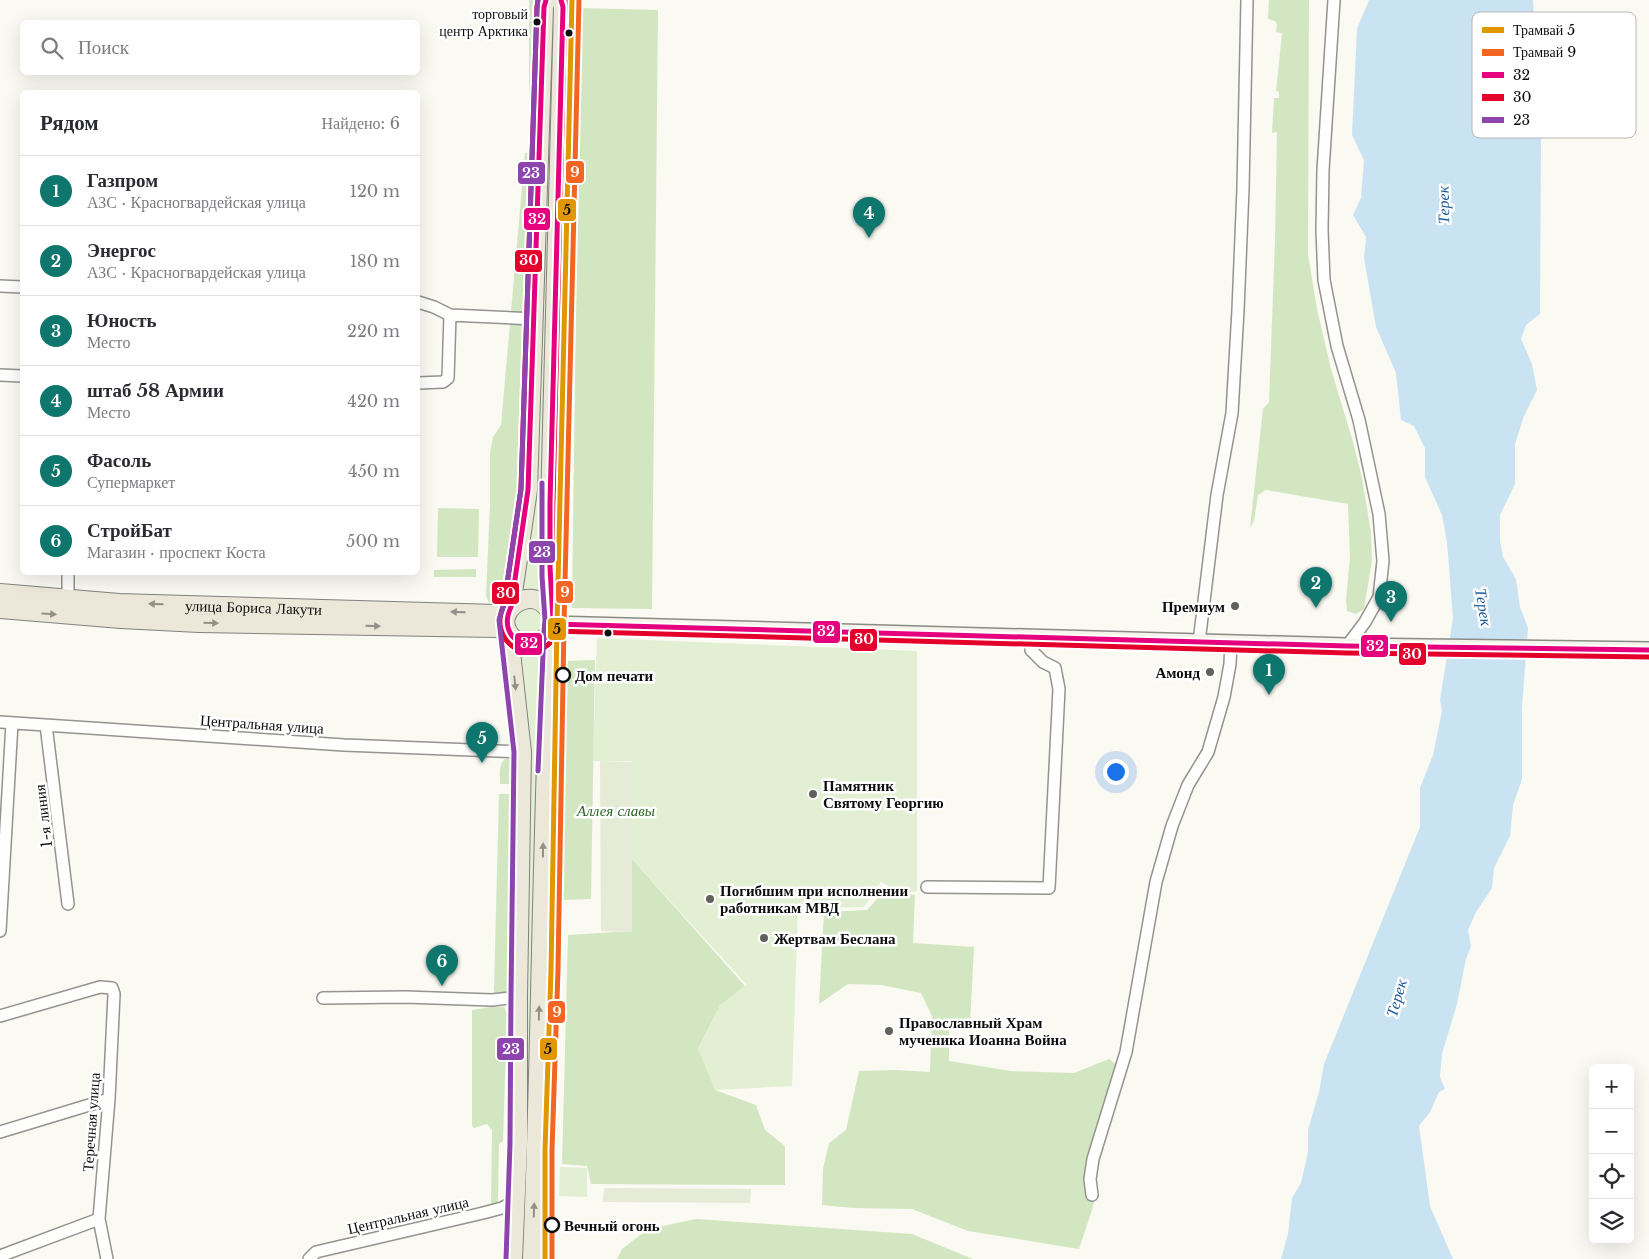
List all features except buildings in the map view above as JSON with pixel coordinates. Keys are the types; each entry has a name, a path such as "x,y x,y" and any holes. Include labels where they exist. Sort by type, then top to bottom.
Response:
{"main road":[{"path":"513,1259 518,1144 518,996 522,752 509,621 528,490 546,0"},
{"path":"532,1259 546,724 552,624 550,503 563,7 561,0"},
{"name":"улица Бориса Лакути","path":"0,592 68,600 191,606 497,614 509,621"},
{"path":"531,598 544,604 552,624 543,640 531,645 519,642 509,621 516,602 531,598"},
{"name":"улица Бориса Лакути","path":"0,609 199,623 496,628 509,621"},
{"path":"552,624 1348,646 1649,650"},
{"path":"516,1179 535,1179"}],"street":[{"path":"1199,642 1217,495 1232,413 1242,217 1247,0"},
{"path":"1334,0 1323,170 1322,230 1324,280 1337,346 1359,420 1377,505 1383,561 1379,597 1365,622 1348,646"},
{"path":"0,286 20,286"},
{"path":"420,303 450,315 535,319"},
{"path":"420,383 443,382 448,378 450,315"},
{"path":"0,375 20,376"},
{"path":"68,575 68,600"},
{"path":"927,886 1049,888 1059,689 1055,668 1043,662 1031,650 1031,638"},
{"path":"1092,1195 1090,1179 1093,1159 1126,1052 1156,882 1172,826 1188,785 1208,752 1224,697 1230,664 1231,642"},
{"path":"0,930 6,723"},
{"name":"Центральная улица","path":"6,723 344,745 522,752"},
{"name":"1-я линия","path":"46,725 68,904"},
{"name":"Теречная улица","path":"0,1016 100,987 112,988 114,994 99,1219 107,1259"},
{"path":"323,998 405,997 492,1000 518,996"},
{"path":"0,1132 108,1099"},
{"name":"Центральная улица","path":"309,1259 316,1252 483,1214 502,1208 515,1201"},
{"path":"0,1256 99,1219"}],"green space":[{"path":"529,0 537,0 531,125 529,124"},
{"path":"1269,0 1309,0 1308,254 1317,309 1331,369 1362,478 1371,533 1372,561 1364,609 1356,614 1347,611 1346,601 1350,556 1348,504 1266,490 1258,495 1254,521 1250,528 1263,409 1269,402 1275,240 1277,132 1272,133 1274,98 1279,98 1279,92 1276,91 1282,33 1276,32 1277,24 1275,21 1268,19"},
{"path":"550,6 558,6 545,599 521,595"},
{"path":"580,8 658,10 652,609 572,608"},
{"path":"525,153 530,153 524,488 503,600 500,604 493,605 486,596 490,453 493,437 501,425"},
{"path":"438,508 479,509 478,557 437,557"},
{"path":"476,569 476,577 434,577 434,570"},
{"path":"529,607 539,611 543,621 539,631 529,635 519,631 515,621 519,611"},
{"path":"597,638 917,651 917,891 903,893 881,882 864,907 798,908 792,1086 714,1090 698,1050 720,1004 747,985 632,859 632,761 593,761"},
{"path":"545,645 527,1135 523,1135 517,646"},
{"path":"595,660 591,899 561,900 564,661"},
{"path":"505,759 513,761 515,784 500,784 500,767"},
{"name":"Аллея славы","path":"600,761 632,762 632,932 601,931"},
{"path":"499,794 517,794 512,994 496,996 494,990"},
{"path":"632,859 745,986 720,1005 698,1049 715,1090 756,1105 765,1130 785,1146 785,1185 591,1184 587,1166 562,1164 568,935 632,931"},
{"path":"885,890 915,895 913,943 974,947 970,1026 949,1027 949,1061 1011,1071 1074,1073 1109,1059 1118,1066 1101,1150 1093,1207 1079,1249 968,1231 912,1209 853,1208 822,1205 823,1169 829,1143 846,1130 859,1071 896,1070 930,1072 932,1016 921,993 881,985 848,984 819,1004 824,912 867,910"},
{"path":"504,1007 507,1013 503,1141 499,1144 498,1204 491,1206 492,1130 487,1124 474,1128 472,1126 472,1010"},
{"path":"560,1167 587,1168 587,1197 559,1196"},
{"path":"604,1188 751,1189 750,1203 603,1202"},
{"path":"696,1219 912,1234 973,1259 617,1259 622,1249 648,1229"}],"water":[{"name":"Терек","path":"1369,0 1533,0 1534,12 1472,12 1472,138 1541,138 1540,314 1526,325 1521,339 1532,364 1537,390 1524,416 1515,444 1515,484 1500,515 1500,541 1503,557 1516,579 1520,607 1528,628 1522,708 1522,779 1513,805 1510,836 1494,868 1492,888 1476,912 1468,930 1471,946 1466,959 1457,1004 1442,1054 1440,1077 1445,1089 1439,1092 1430,1112 1419,1126 1430,1206 1453,1259 1281,1259 1288,1234 1292,1198 1301,1183 1308,1152 1308,1130 1319,1092 1324,1064 1420,827 1420,788 1433,755 1442,711 1440,700 1453,618 1447,542 1442,515 1425,477 1425,448 1414,426 1401,420 1396,373 1376,327 1364,258 1366,237 1353,215 1361,198 1364,160 1352,135 1357,29"}],"tram line":[{"name":"5","path":"545,1259 545,1150 551,970 572,0"},
{"name":"9","path":"552,1259 552,1150 558,970 579,0"}],"transit line":[{"name":"30","path":"538,0 521,489 504,605 500,617 501,629 505,639 512,646 522,651 532,652 543,648 555,638 559,630 560,618 557,561 557,503 569,0"},
{"name":"23","path":"506,1259 510,1144 514,752 499,620 504,604 521,489 538,0"},
{"name":"32","path":"546,0 544,7 528,490 511,607 507,620 509,631 515,639 523,643 532,644 541,641 549,633 553,620 550,567 550,503 563,7 561,0"},
{"name":"23","path":"538,771 545,620 542,576 542,483"},
{"name":"32","path":"552,624 1347,646 1649,650"},
{"name":"30","path":"552,631 1347,653 1649,657"}],"place":[{"name":"торговый центр Арктика","path":"537,22"},
{"name":"штаб 58 Армии","path":"869,238"},
{"name":"Премиум","path":"1235,606"},
{"name":"Энергос","path":"1316,608"},
{"name":"Юность","path":"1391,622"},
{"name":"Амонд","path":"1210,672"},
{"name":"Дом печати","path":"563,675"},
{"name":"Газпром","path":"1269,695"},
{"name":"Фасоль","path":"482,763"},
{"name":"Памятник Святому Георгию","path":"813,794"},
{"name":"Погибшим при исполнении работникам МВД","path":"710,899"},
{"name":"Жертвам Беслана","path":"764,938"},
{"name":"СтройБат","path":"442,986"},
{"name":"Православный Храм мученика Иоанна Война","path":"889,1031"},
{"name":"Вечный огонь","path":"552,1225"}]}
